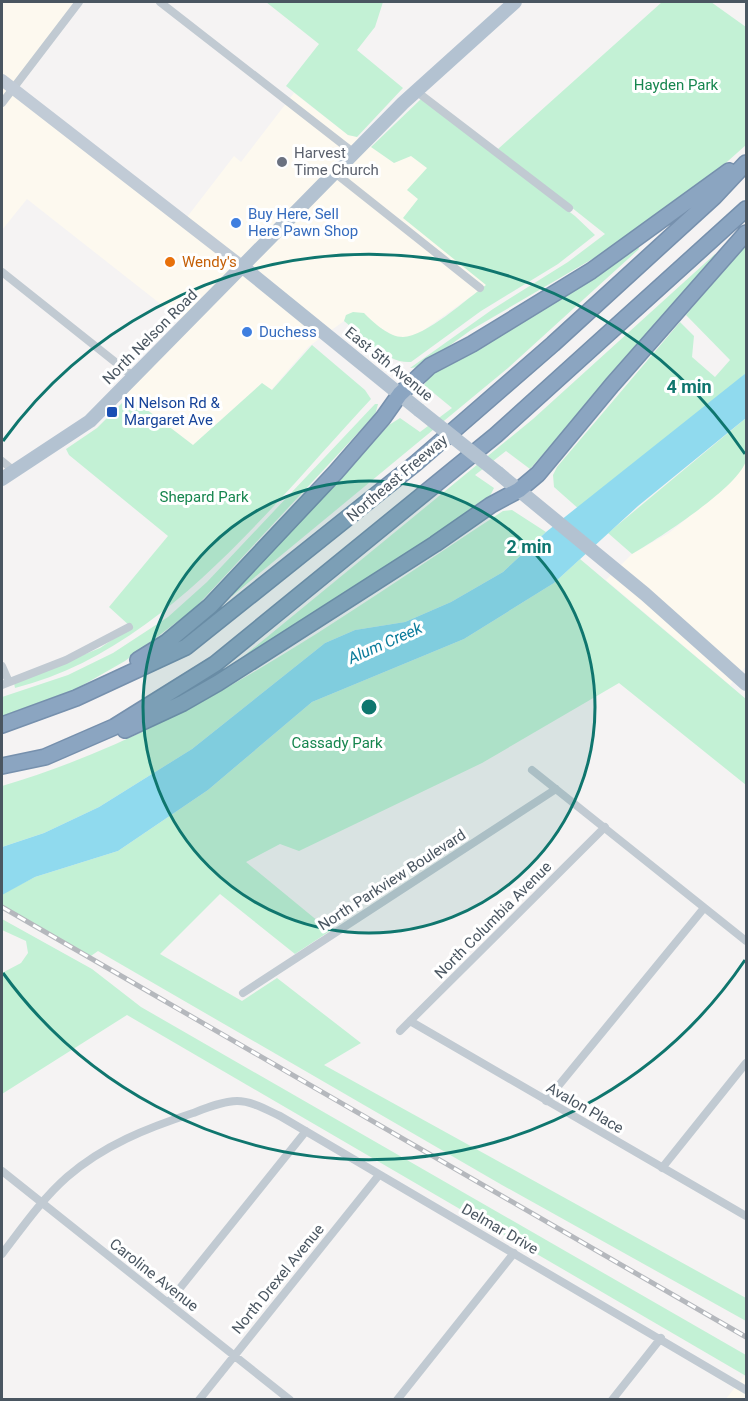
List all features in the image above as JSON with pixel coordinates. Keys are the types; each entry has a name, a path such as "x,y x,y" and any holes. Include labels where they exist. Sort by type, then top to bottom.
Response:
{"highway":[{"path":"98,686 167,642 210,606 336,472 383,418 400,394 430,366 472,344 591,271 747,161"},
{"name":"Northeast Freeway","path":"2,725 76,698 186,647 416,464 553,344 714,197 747,161"},
{"name":"Northeast Freeway","path":"2,766 45,757 114,727 215,664 282,612 496,435 747,210"},
{"path":"59,751 121,731 183,703 332,611 491,505 519,490 538,474 747,233"}],"main road":[{"name":"North Nelson Road","path":"2,479 90,421 416,91 514,2"},
{"name":"East 5th Avenue","path":"2,81 243,267 539,506 624,576 747,684"}],"street":[{"path":"2,103 79,2"},
{"path":"160,2 354,153"},
{"path":"416,91 569,208"},
{"path":"335,173 480,288"},
{"path":"2,272 134,377"},
{"path":"2,461 14,471"},
{"path":"2,666 5,683 66,660 129,627"},
{"path":"532,770 747,941"},
{"name":"North Parkview Boulevard","path":"243,993 556,789"},
{"name":"North Columbia Avenue","path":"400,1031 605,827"},
{"path":"546,1101 704,908"},
{"name":"Avalon Place","path":"410,1021 747,1216"},
{"path":"662,1168 747,1063"},
{"name":"Delmar Drive","path":"42,1203 67,1177 115,1144 146,1129 236,1101 259,1107 306,1131 747,1390"},
{"path":"168,1303 306,1131"},
{"name":"Caroline Avenue","path":"2,1171 290,1400"},
{"name":"North Drexel Avenue","path":"199,1400 379,1175"},
{"path":"2,1254 42,1203"},
{"path":"397,1400 514,1253"},
{"path":"612,1400 661,1338"}],"shaded area":[{"path":"2,2 80,2 15,87 184,221 234,156 241,162 294,93 348,135 357,137 394,163 411,155 428,169 408,190 418,199 404,218 487,285 421,332 406,338 396,337 374,324 364,313 346,315 344,321 308,347 271,390 262,383 193,445 122,390 186,324 27,199 2,230"},
{"path":"746,462 746,666 730,685 606,580 632,554 669,533 727,486"},
{"path":"745,1375 746,1399 725,1400"}],"green space":[{"path":"266,2 383,2 375,27 357,50 403,88 357,137 348,135 286,86 319,44"},
{"name":"Hayden Park","path":"662,2 711,2 746,27 746,145 701,185 618,244 471,330 420,367 410,368 493,309 568,262 605,234 498,149"},
{"path":"421,99 575,216 595,235 558,264 481,311 411,362 393,358 375,348 344,321 346,315 353,312 364,313 387,332 403,337 423,331 486,285 403,218 418,199 407,190 427,168 411,156 394,163 371,147"},
{"path":"746,244 746,373 589,518 554,487 553,475 557,467 680,322 694,336 692,357 715,377 730,360 686,315"},
{"path":"637,245 639,249 508,368 232,596 230,593 389,425 400,418 420,432 452,408 424,385 430,376"},
{"path":"715,254 718,257 530,469 506,451 475,475 494,488 488,500 241,664 239,660 533,419"},
{"name":"Shepard Park","path":"312,345 365,390 371,399 253,528 211,570 166,609 119,642 69,669 15,688 14,683 100,648 131,627 109,607 168,536 69,455 66,449 97,428 129,396 193,445 262,383 272,390"},
{"path":"375,404 378,404 373,423 369,421 194,609 125,661 76,689 2,717 2,697 68,675 113,653 168,617 207,582"},
{"path":"746,418 746,460 741,471 696,512 632,554 608,533"},
{"path":"512,510 546,532 503,572 451,602 405,622 355,630 325,643 192,749 99,807 44,833 2,847 2,786 70,763 136,735 199,703 323,629 503,511"},
{"name":"Cassady Park","path":"580,559 746,699 746,785 619,683 482,763 299,851 280,844 246,862 330,931 295,954 220,894 160,954 242,1001 277,978 361,1043 324,1065 746,1298 746,1321 502,1185 98,951 88,958 2,907 2,894 35,877 118,851 208,790 312,702 464,639 554,583"},
{"path":"2,919 92,969 141,1007 746,1355 746,1376 127,1015 2,1094 2,973 21,963 28,953 26,941 2,930"}],"water":[{"name":"Alum Creek","path":"746,373 746,418 638,506 554,583 464,639 312,702 208,790 118,851 35,877 2,895 2,847 44,833 99,807 192,749 325,643 355,630 405,622 451,602 503,572 546,532"}],"railway":[{"path":"2,907 746,1337"}],"place":[{"name":"Harvest Time Church","path":"282,162"},
{"name":"Buy Here, Sell Here Pawn Shop","path":"236,223"},
{"name":"Wendy's","path":"170,262"},
{"name":"Duchess","path":"247,332"},
{"name":"N Nelson Rd & Margaret Ave","path":"112,412"}]}
